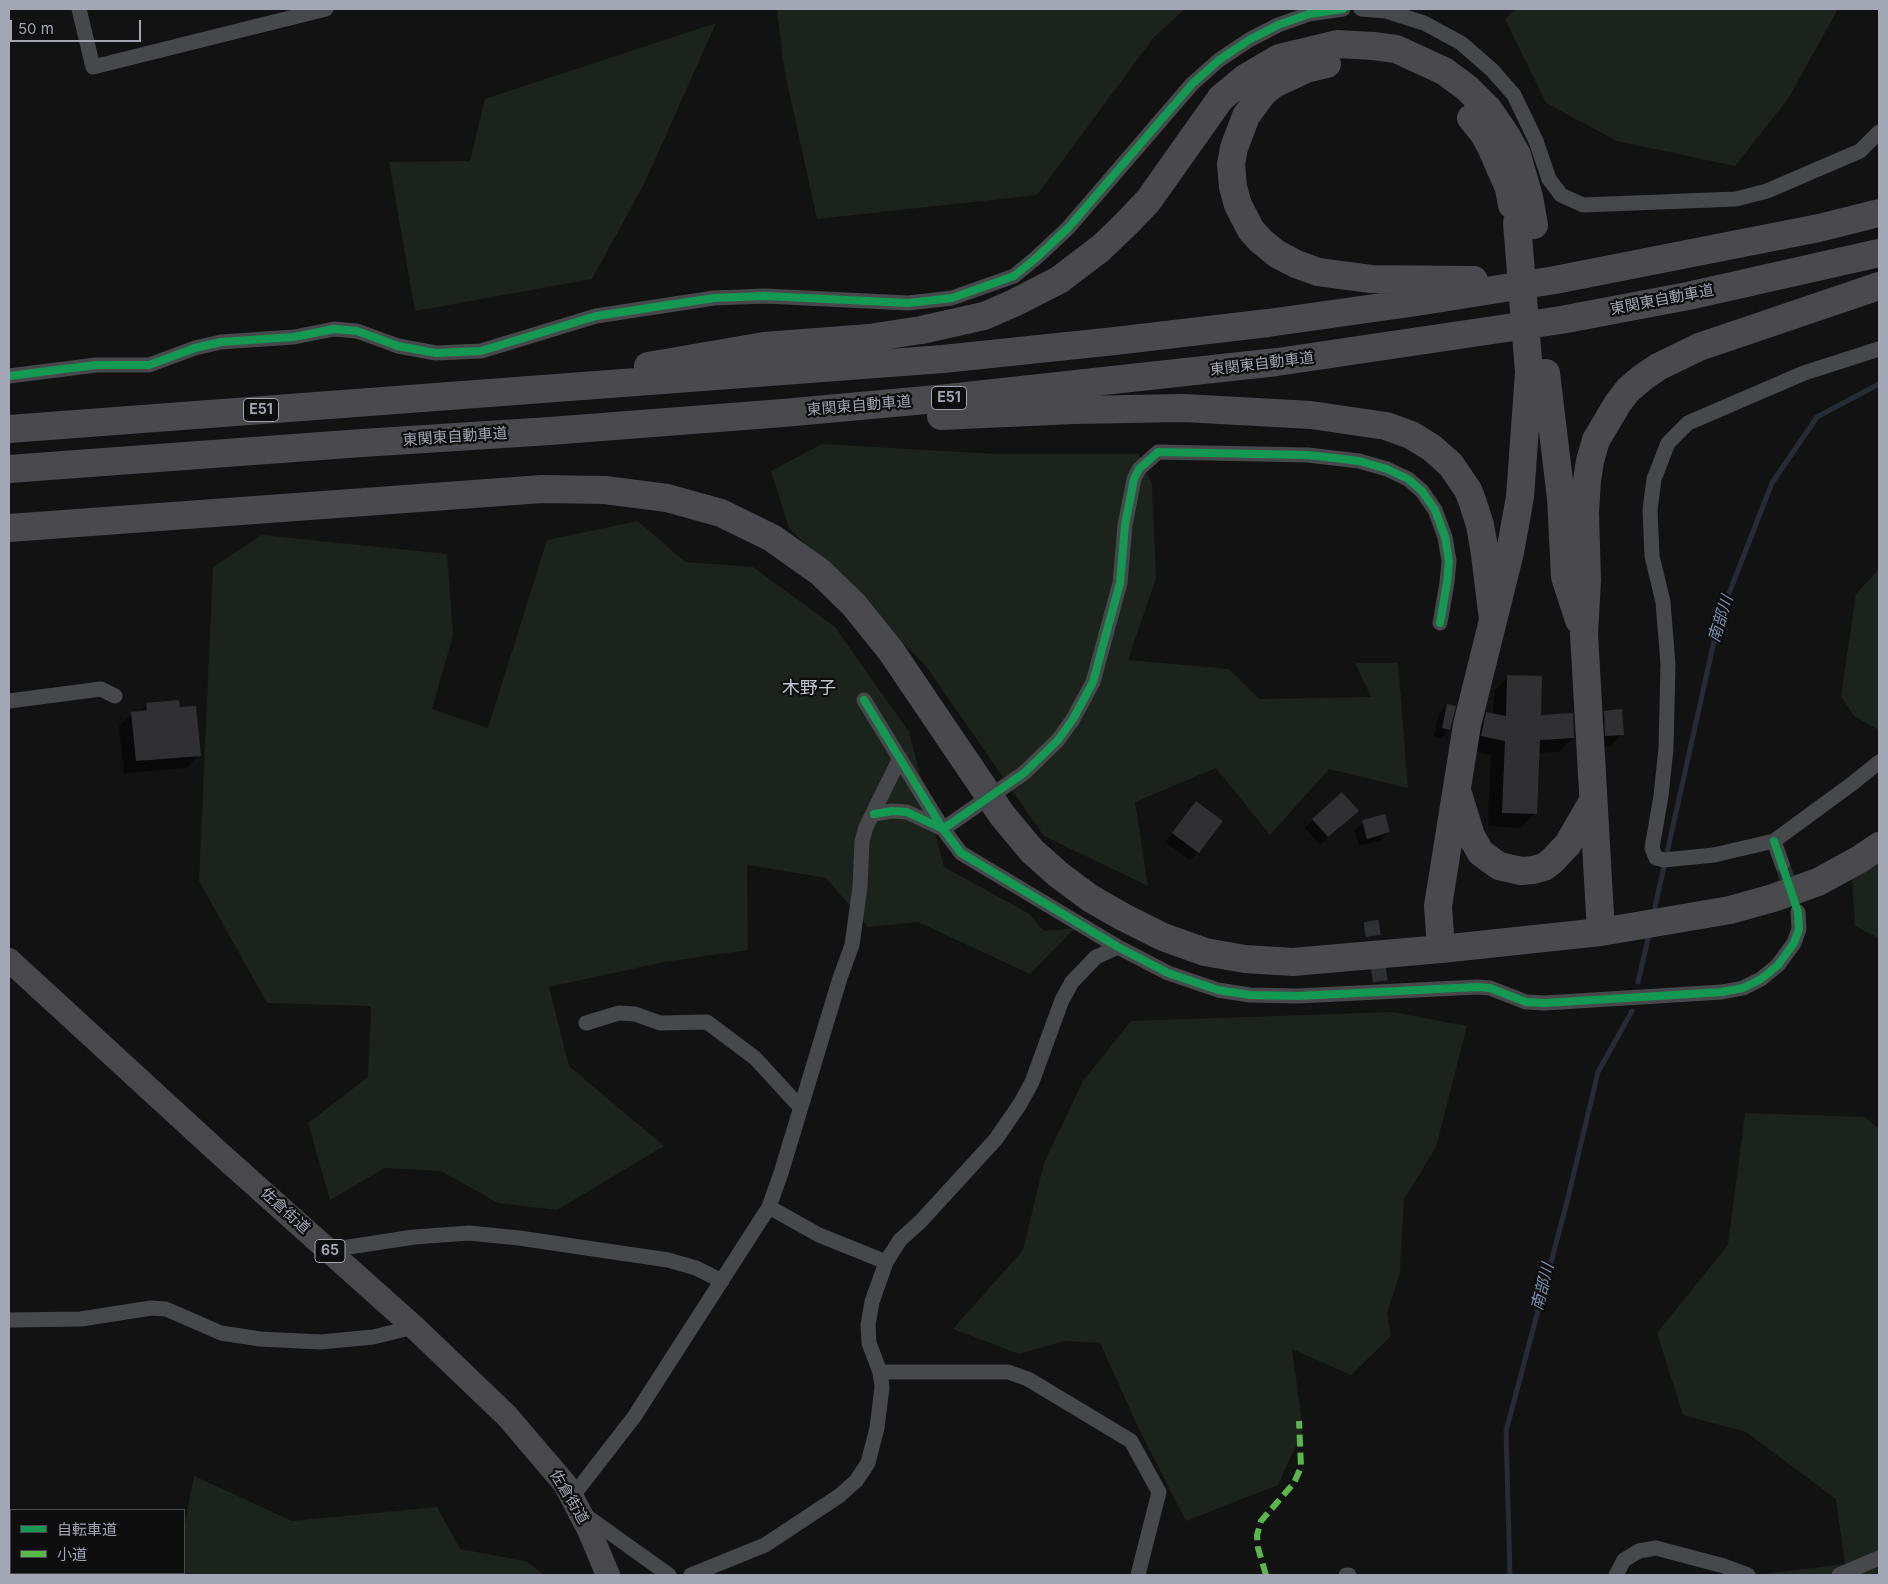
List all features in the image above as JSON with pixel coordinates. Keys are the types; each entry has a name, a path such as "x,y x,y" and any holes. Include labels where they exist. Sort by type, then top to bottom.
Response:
{"highway":[{"path":"514,391 570,379 764,346 869,338 920,330 984,316 1014,304 1059,280 1101,248 1148,201 1221,98 1245,78 1279,58 1337,44 1396,49 1444,71 1467,88 1489,110 1517,155 1529,198 1526,224 1538,372 1562,498 1565,577 1584,634"},
{"path":"1526,224 1484,134 1470,117 1441,92 1405,71 1388,65 1355,62 1326,64 1288,76 1269,89 1254,105 1246,116 1234,148 1231,164 1233,187 1238,205 1251,230 1260,241 1277,254 1296,264 1318,272 1371,279 1481,280 1679,256"},
{"name":"E51","path":"9,429 943,359 1115,342 1417,302 1555,280 1819,228 1879,213"},
{"name":"東関東自動車道","path":"9,469 550,431 948,398 1277,362 1571,318 1688,296 1879,253"},
{"path":"1601,932 1584,634 1587,580 1586,480 1596,440 1618,403 1642,378 1658,367 1692,351 1879,286"},
{"path":"1441,949 1438,906 1467,725 1510,552 1538,372"},
{"path":"550,431 1128,408 1184,408 1311,415 1386,426 1411,435 1432,448 1451,465 1468,490 1480,525 1493,620"},
{"path":"9,528 542,489 605,490 667,498 721,513 772,538 820,572 854,605 891,651 1002,815 1032,851 1060,875 1098,902 1163,937 1205,952 1245,959 1293,962 1441,949 1601,932 1730,910 1773,898 1818,882 1860,859 1879,846"},
{"path":"1457,790 1471,836 1481,853 1499,866 1521,871 1544,867 1552,861 1568,844 1593,801"}],"main road":[{"name":"佐倉街道","path":"9,960 217,1151 329,1250 507,1416 566,1484 589,1530 608,1575"}],"street":[{"path":"79,9 94,67 326,9"},
{"path":"9,376 96,365 149,364 195,348 221,342 294,337 334,329 357,331 398,346 445,353 481,351 596,316 714,298 765,296 908,303 952,298 1014,276 1036,258 1068,228 1192,84 1219,60 1249,40 1278,25 1309,14 1343,9"},
{"path":"1361,9 1386,11 1424,23 1461,43 1492,70 1514,95 1536,141 1549,179 1561,195 1583,205 1736,199 1767,191 1860,151 1879,132"},
{"path":"1879,349 1804,373 1688,423 1668,442 1654,479 1650,510 1652,556 1663,602 1668,664 1666,748 1661,796 1652,848 1656,858 1664,860 1714,856 1774,841 1879,762"},
{"path":"943,830 1024,773 1058,740 1072,719 1093,682 1120,583 1125,525 1134,479 1138,468 1158,452 1308,455 1360,461 1387,468 1408,479 1422,491 1435,510 1444,537 1448,561 1447,583 1440,623"},
{"path":"9,701 101,689 115,696"},
{"path":"864,700 943,830 961,853 1118,947 1168,973 1218,990 1250,994 1298,996 1477,987 1490,988 1526,1002 1545,1003 1722,992 1743,988 1761,979 1778,965 1794,943 1799,928 1798,912"},
{"path":"669,1575 576,1504 722,1281 768,1207 781,1173 840,978 852,945 860,887 862,841 866,827 900,758"},
{"path":"874,814 892,810 907,812 943,830"},
{"path":"1774,841 1782,864"},
{"path":"691,1575 765,1545 839,1496 856,1481 868,1463 877,1428 882,1387 880,1372 869,1343 868,1324 872,1302 886,1262 900,1240 921,1221 996,1139 1020,1104 1032,1082 1062,1000 1072,982 1096,957 1118,947"},
{"path":"586,1023 619,1014 635,1014 660,1023 707,1022 755,1058 800,1107"},
{"path":"768,1207 819,1235 886,1262"},
{"path":"329,1250 414,1237 469,1233 529,1239 668,1260 696,1268 722,1281"},
{"path":"9,1320 81,1319 151,1308 166,1309 221,1333 260,1339 321,1342 374,1337 414,1328"},
{"path":"880,1372 1008,1372 1028,1379 1131,1441 1159,1492 1138,1575"},
{"path":"1616,1575 1624,1560 1639,1552 1656,1548 1724,1566 1748,1575"},
{"path":"1839,1575 1879,1558"}],"shaded area":[{"path":"777,9 1185,9 1154,37 1037,195 817,219 784,68"},
{"path":"1515,9 1838,9 1788,99 1735,166 1617,141 1546,103 1505,19"},
{"path":"716,23 645,182 592,279 415,311 389,162 470,161 485,99"},
{"path":"822,444 996,454 1138,454 1152,483 1156,578 1128,660 1229,669 1259,699 1371,697 1355,663 1398,663 1408,788 1329,769 1270,835 1216,768 1135,802 1148,886 1044,836 925,665 789,528 771,471"},
{"path":"638,521 685,562 753,567 835,627 909,732 944,867 1028,913 1044,931 1075,928 1030,974 918,922 868,927 826,878 747,865 748,950 664,962 549,987 569,1066 664,1146 557,1210 498,1203 441,1171 385,1168 330,1200 308,1123 368,1077 371,1006 267,1003 199,881 213,567 262,535 447,554 453,635 432,709 488,728 547,540"},
{"path":"1879,569 1879,730 1854,716 1841,696 1856,594"},
{"path":"1879,853 1879,938 1855,926 1852,876"},
{"path":"1393,1012 1467,1026 1436,1147 1404,1199 1400,1273 1387,1313 1391,1336 1351,1375 1292,1349 1303,1430 1278,1485 1186,1521 1140,1431 1100,1343 1064,1341 1019,1354 953,1329 1023,1250 1044,1163 1083,1081 1131,1021"},
{"path":"1745,1113 1865,1117 1879,1129 1879,1575 1755,1575 1845,1564 1836,1499 1746,1432 1683,1415 1657,1333 1728,1245"},
{"path":"194,1476 292,1521 437,1507 460,1549 526,1561 544,1575 169,1575 185,1574 185,1524"}],"building":[{"path":"1507,675 1542,676 1541,715 1573,713 1574,738 1540,740 1537,814 1502,813 1505,741 1481,736 1486,712 1506,716"},
{"path":"179,700 180,707 196,706 201,756 136,761 131,712 147,710 146,703"},
{"path":"1447,704 1456,706 1450,730 1442,728"},
{"path":"1622,709 1624,735 1605,736 1604,711"},
{"path":"1342,792 1359,811 1328,837 1312,819"},
{"path":"1196,801 1223,821 1199,853 1172,833"},
{"path":"1385,814 1390,832 1367,839 1362,820"}],"waterway":[{"name":"南部川","path":"1655,907 1719,619 1772,483 1817,417 1879,384"},
{"name":"南部川","path":"1638,982 1648,939"},
{"name":"南部川","path":"1510,1575 1506,1431 1567,1202 1598,1072 1632,1011"}],"tunnel":[{"path":"1782,864 1794,898"},
{"path":"1371,921 1382,992"}],"marked path":[{"path":"1266,1575 1258,1548 1257,1535 1261,1521 1294,1483 1301,1467 1299,1421"}],"cycle path":[{"path":"9,376 96,365 149,365 195,348 221,342 294,337 334,329 357,331 398,346 436,353 481,351 596,316 714,298 765,296 908,303 952,298 1014,276 1036,258 1068,228 1192,84 1219,60 1249,40 1278,25 1309,14 1343,9"},
{"path":"874,814 892,811 907,812 943,829 1024,773 1058,740 1073,719 1093,682 1120,583 1125,525 1134,479 1139,469 1158,452 1308,455 1359,461 1387,469 1408,479 1422,491 1435,510 1445,537 1449,561 1440,623"},
{"path":"864,700 943,829 961,853 1118,947 1168,973 1218,990 1250,995 1298,996 1477,987 1490,988 1526,1002 1545,1003 1722,992 1743,988 1761,979 1778,965 1794,943 1799,929 1798,912 1774,841"}],"district":[{"name":"木野子","path":"809,689"}]}
